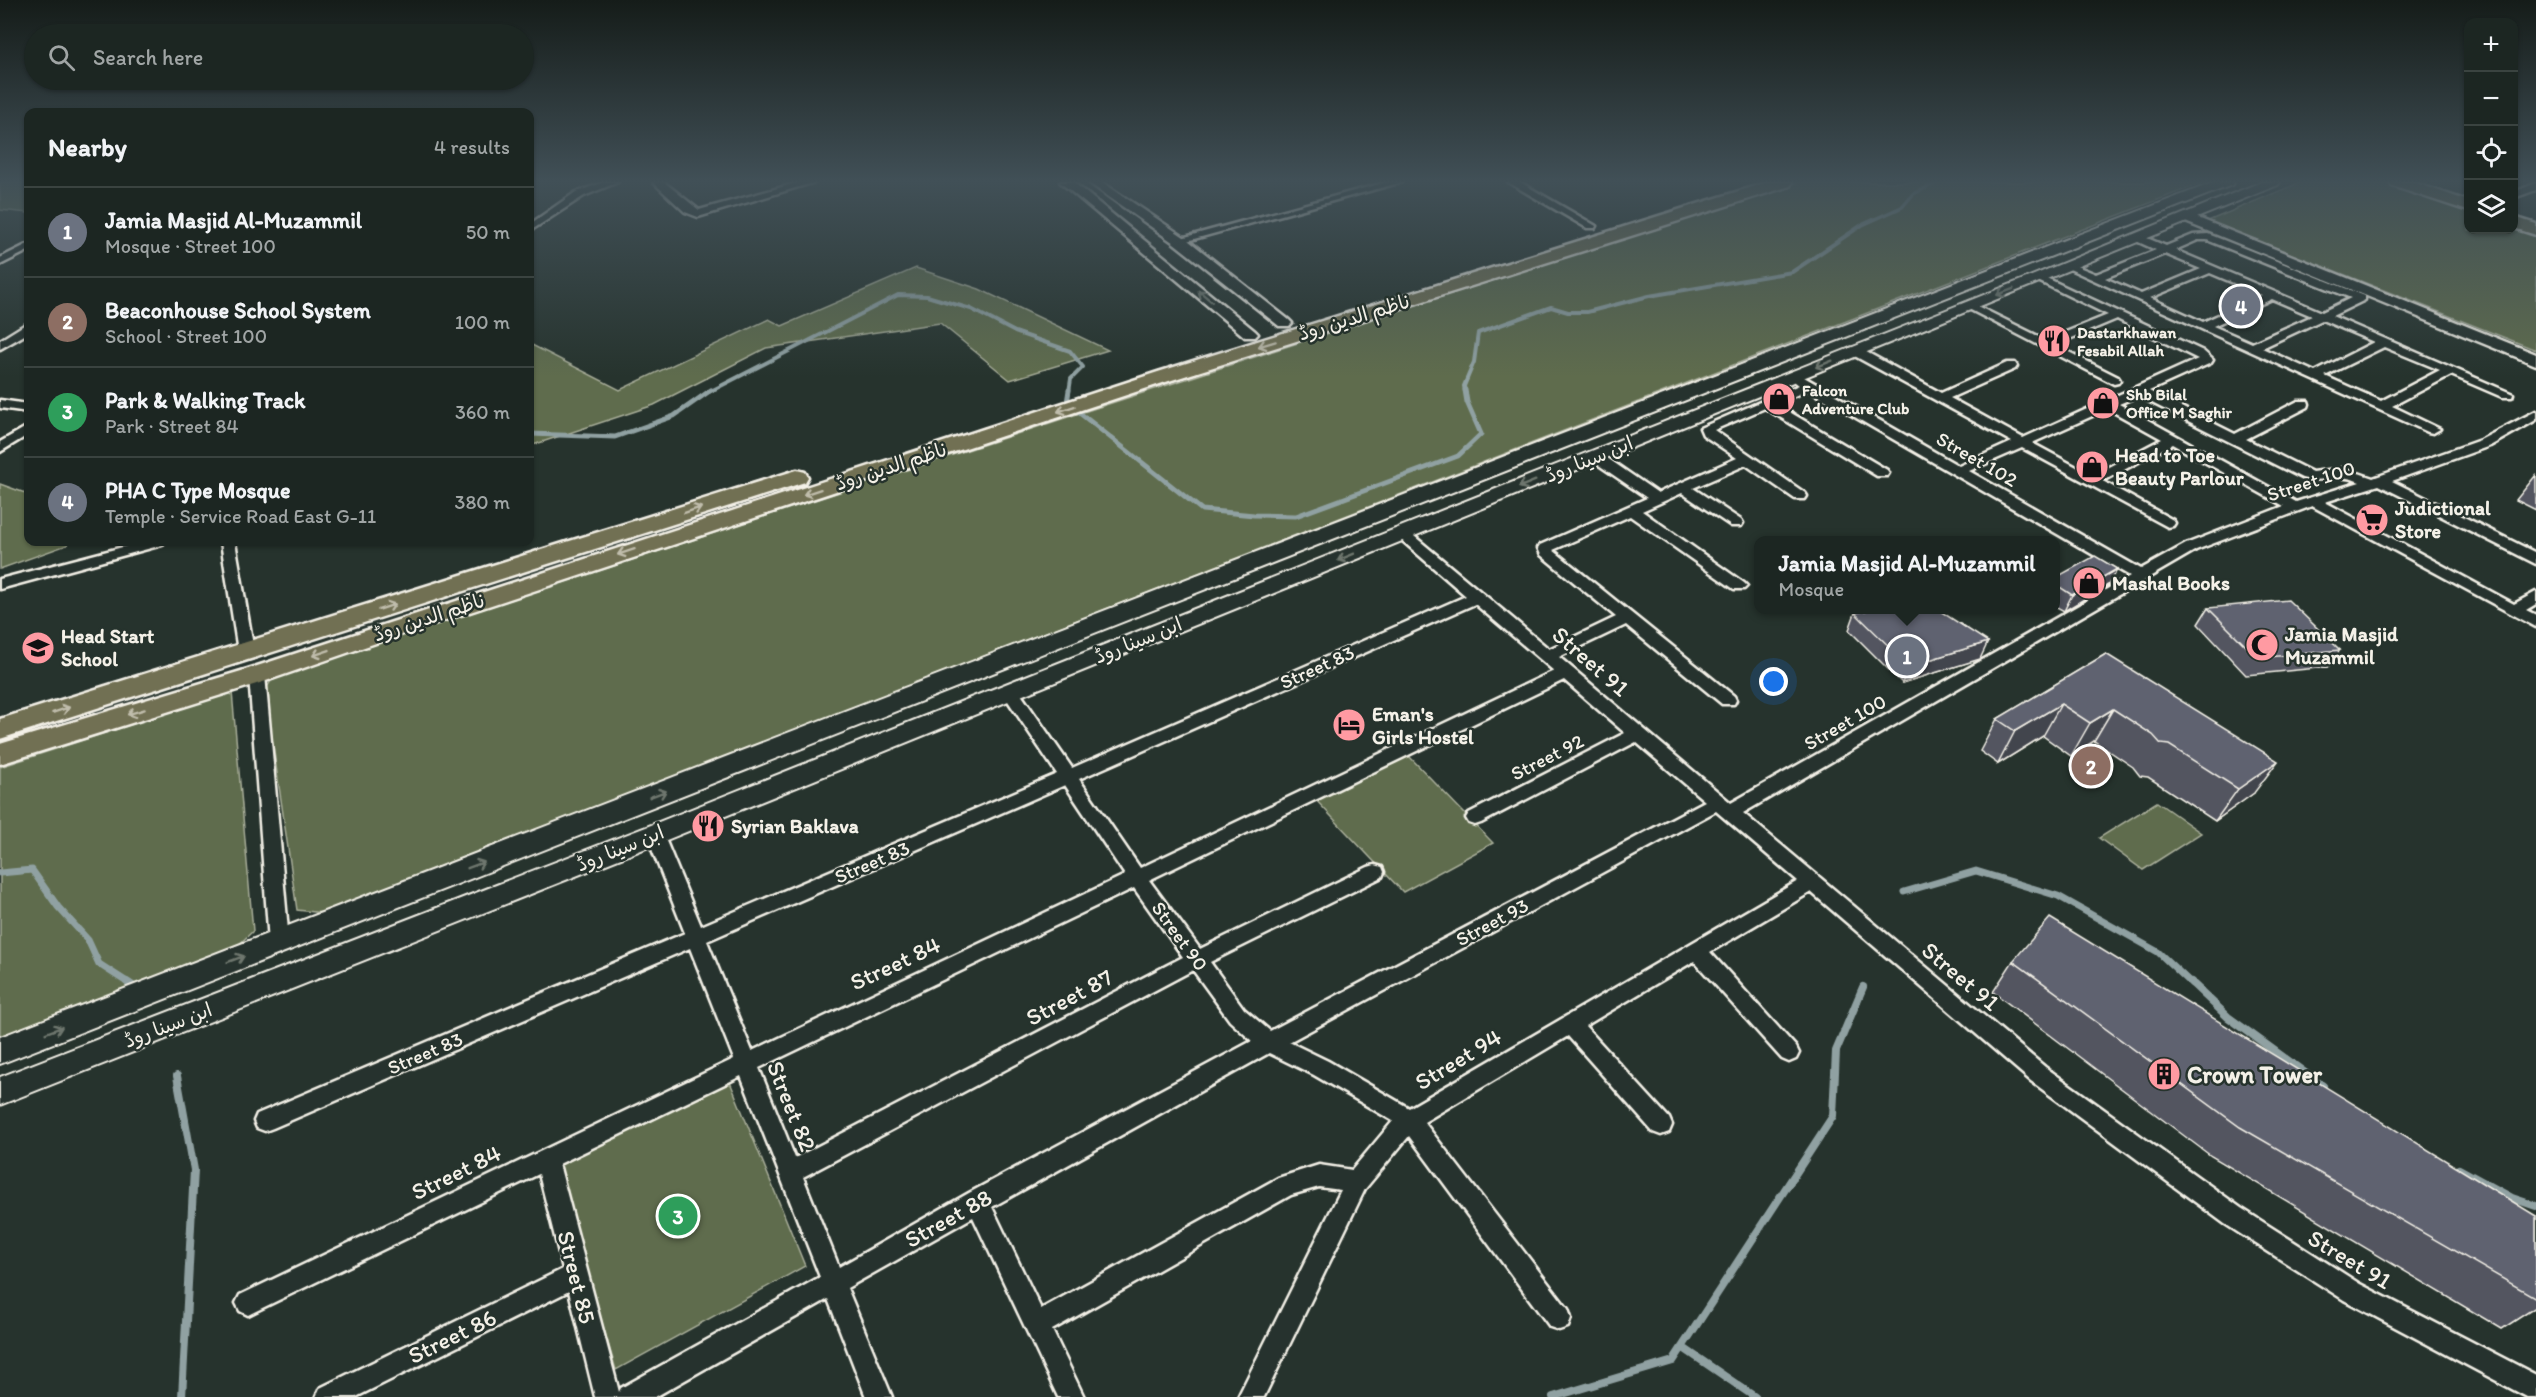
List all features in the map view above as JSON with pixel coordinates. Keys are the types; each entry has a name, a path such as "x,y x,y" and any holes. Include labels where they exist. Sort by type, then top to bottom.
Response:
{"main road":[{"name":"ناظم الدین روڈ","path":"1157,371 1250,334 1523,247"},
{"name":"ناظم الدین روڈ","path":"0,754 251,663 1101,388 1576,247"},
{"name":"ابن سینا روڈ","path":"0,1051 2059,247"},
{"name":"ابن سینا روڈ","path":"0,1091 655,834 1595,456 1801,381 1855,351 2115,247"},
{"path":"1460,267 1477,278"},
{"path":"1386,510 1407,532"},
{"name":"ناظم الدین روڈ","path":"0,729 251,663"},
{"path":"436,881 442,918"}],"street":[{"path":"1148,247 1250,334"},
{"path":"1188,247 1284,323"},
{"path":"2158,247 2507,394"},
{"path":"2095,278 2171,247"},
{"path":"2236,247 2361,298 2252,348"},
{"path":"2248,247 2536,360"},
{"path":"0,262 24,249"},
{"path":"2069,266 2433,429"},
{"path":"2141,298 2209,269"},
{"path":"1959,471 2207,360 2199,354 2040,278"},
{"path":"2203,326 2271,295"},
{"path":"1969,306 2114,380"},
{"path":"2045,345 2118,315"},
{"path":"0,345 24,330"},
{"path":"2316,376 2384,342"},
{"path":"1855,351 2168,523"},
{"path":"1940,398 2011,366"},
{"path":"2382,406 2450,370"},
{"path":"1800,496 1708,432 1707,428 1766,403 1801,381"},
{"name":"Street 102","path":"1801,381 2141,576"},
{"path":"2139,391 2312,477 2346,472 2376,482 2536,559"},
{"path":"1766,403 1882,473"},
{"path":"0,404 24,407"},
{"path":"2109,404 2295,507"},
{"path":"2236,439 2303,404"},
{"name":"Street 100","path":"1723,807 2191,547 2295,507 2376,482 2485,443 2536,415"},
{"path":"0,448 24,433"},
{"path":"2102,476 2172,439"},
{"path":"1595,456 1656,498"},
{"path":"1728,700 1546,552 1545,548 1747,459"},
{"path":"1682,487 1736,523"},
{"path":"2314,502 2536,622"},
{"path":"1630,509 1739,586"},
{"name":"Street 91","path":"1407,532 1546,657 2038,1074 2233,1216 2352,1292 2536,1388"},
{"path":"0,584 142,546"},
{"path":"229,546 251,663 279,942"},
{"name":"Street 83","path":"265,1121 697,938 1477,597"},
{"path":"2515,610 2536,597"},
{"path":"1546,657 1627,618"},
{"name":"Street 84","path":"248,1303 546,1158 1138,879 1565,673"},
{"name":"Street 90","path":"1010,691 1138,879 1237,1015 1268,1042 1321,1068 1409,1119"},
{"name":"Street 92","path":"1475,818 1637,734"},
{"name":"Street 93","path":"1268,1042 1723,807"},
{"name":"Street 82","path":"655,834 879,1397"},
{"name":"Street 87","path":"790,1172 1197,959 1375,872"},
{"name":"Street 94","path":"1251,1397 1357,1181 1409,1119 1811,882"},
{"path":"1696,950 1790,1053"},
{"path":"1570,1024 1660,1125"},
{"name":"Street 88","path":"630,1397 977,1201 1268,1042"},
{"path":"1409,1119 1559,1318"},
{"name":"Street 85","path":"546,1158 608,1397"},
{"path":"1037,1325 1286,1186 1320,1176 1357,1181"},
{"path":"977,1201 1071,1397"},
{"name":"Street 86","path":"328,1397 576,1275"}],"green space":[{"path":"1596,247 2036,247 324,913 297,910 265,690 271,681 291,672 1071,416"},
{"path":"2275,247 2536,247 2536,350"},
{"path":"916,268 979,289 1108,350 1010,380 940,323 766,348 654,405 534,445 534,346 620,390 769,319 782,326"},
{"path":"0,484 24,493 24,546 64,546 0,569"},
{"path":"232,692 253,931 233,950 0,1041 0,767"},
{"path":"1406,753 1493,843 1403,892 1313,797"},
{"path":"2157,802 2201,833 2143,870 2099,838"},
{"path":"730,1082 805,1266 616,1370 556,1167"}],"building":[{"path":"2095,556 2117,569 2072,595 2060,587 2060,575"},
{"path":"2288,600 2340,650 2258,658 2208,608"},
{"path":"1856,614 1945,614 1988,642 1909,666"},
{"path":"2106,654 2278,761 2238,789 2169,745 2161,744 2153,735 2113,709 2090,723 2061,704 2015,731 1997,719"},
{"path":"2050,918 2536,1216 2536,1298 2240,1127 2013,961"}],"waterway":[{"path":"1465,392 1464,386 1474,362 1478,333 1551,307 1568,312 1587,312 1649,296 1792,272 1829,247"},
{"path":"709,392 898,295 927,296 971,309 1015,332 1070,351 1083,367 1071,379 1069,392"},
{"path":"534,434 615,437 674,416 711,390"},
{"path":"1069,390 1067,403 1202,510 1296,516 1458,456 1481,434 1467,402 1465,390"},
{"path":"0,873 32,870 58,907 88,940 99,964 130,984"},
{"path":"1904,892 1976,871 2058,896 2158,952 2192,984"},
{"path":"2191,982 2228,1017 2323,1086"},
{"path":"1682,1347 1833,1116 1836,1051 1863,987"},
{"path":"177,1076 194,1170 182,1397"},
{"path":"2459,1169 2512,1198 2536,1206"},
{"path":"1553,1397 1673,1361 1682,1347"},
{"path":"1682,1347 1755,1397"}],"place":[{"name":"PHA C Type Mosque","path":"2241,306"},
{"name":"Dastarkhawan Fesabil Allah","path":"2054,341"},
{"name":"Falcon Adventure Club","path":"1779,399"},
{"name":"Shb Bilal Office M Saghir","path":"2103,403"},
{"name":"Head to Toe Beauty Parlour","path":"2092,467"},
{"name":"Judictional Store","path":"2372,520"},
{"name":"Mashal Books","path":"2089,583"},
{"name":"Jamia Masjid Muzammil","path":"2262,645"},
{"name":"Head Start School","path":"38,648"},
{"name":"Jamia Masjid Al-Muzammil","path":"1907,656"},
{"name":"Eman's Girls Hostel","path":"1349,725"},
{"name":"Beaconhouse School System","path":"2091,766"},
{"name":"Syrian Baklava","path":"708,826"},
{"name":"Crown Tower","path":"2164,1074"},
{"name":"Park & Walking Track","path":"678,1216"}]}
